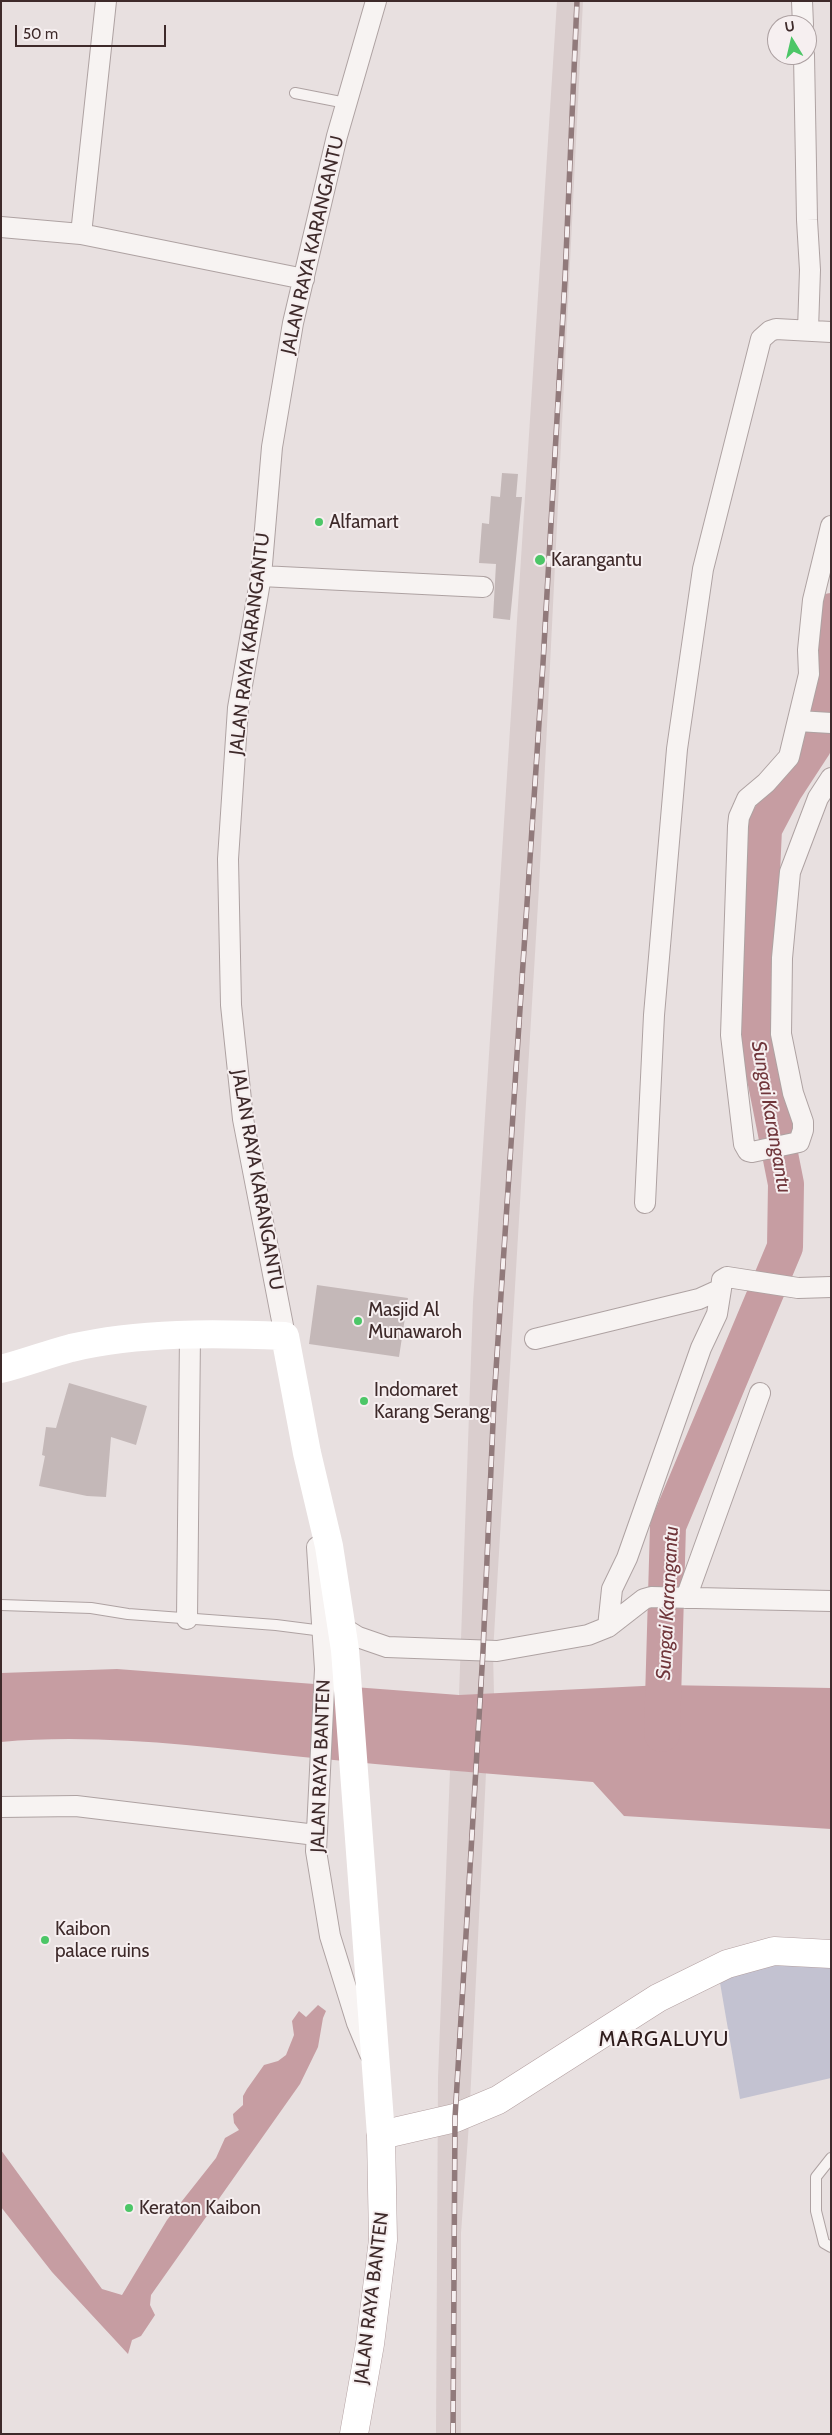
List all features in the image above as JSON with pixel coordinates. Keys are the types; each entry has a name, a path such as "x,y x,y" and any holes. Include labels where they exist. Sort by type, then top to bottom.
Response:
{"main road":[{"path":"1,1369 94,1344 190,1335 285,1336"},
{"name":"JALAN RAYA KARANGANTU","path":"285,1336 307,1453 329,1546 336,1670 356,1798"},
{"name":"JALAN RAYA BANTEN","path":"354,2434 370,2344 382,2240 381,2135 356,1798"},
{"path":"381,2135 454,2118 498,2100 658,1998 727,1964 774,1951 831,1954"}],"street":[{"path":"81,234 106,1"},
{"name":"JALAN RAYA KARANGANTU","path":"285,1336 243,1119 232,1005 228,858 238,708 261,576 272,447 282,383 304,279 346,103 376,1"},
{"path":"802,1 803,15"},
{"path":"804,65 807,220 810,270 808,330"},
{"path":"1,227 81,234 304,279"},
{"path":"645,1203 654,1016 677,749 703,569 761,339 770,331 776,329 831,332"},
{"path":"831,526 812,600 809,674 803,721 789,757 766,784 747,799 742,808 738,826 731,1035 744,1144 748,1151 798,1142 804,1130 791,1086 781,1034 779,1008 782,958 790,872 818,798 831,778"},
{"path":"261,576 483,587"},
{"path":"803,721 831,723"},
{"path":"608,1627 612,1589 627,1558 700,1348 717,1314 722,1280 725,1278 798,1288 831,1287"},
{"path":"535,1339 698,1299 721,1289"},
{"path":"187,1619 190,1335"},
{"path":"684,1597 760,1393"},
{"path":"333,1629 387,1647 483,1651 588,1635 608,1627 644,1599 651,1597 831,1601"},
{"name":"JALAN RAYA BANTEN","path":"336,1670 320,1776 316,1836 318,1869 330,1936 357,2023 377,2071"},
{"path":"1,1807 76,1806 316,1836"}],"lane":[{"path":"295,93 346,103"},
{"path":"1,1605 90,1608 187,1619 333,1629"},
{"path":"831,2158 816,2177 816,2211 824,2243 831,2247"}],"shaded area":[{"path":"557,1 583,1 539,887 493,1652 494,1695 459,1695 473,1302"},
{"path":"117,1669 459,1695 663,1685 831,1688 831,1829 624,1816 593,1782 375,1764 152,1742 76,1739 1,1742 1,1673"},
{"path":"450,1770 486,1773 469,2123 461,2233 461,2434 436,2434 438,2078"},
{"path":"763,1962 831,1968 831,2078 740,2099 719,1977"},
{"path":"318,2005 326,2011 318,2047 300,2084 151,2295 150,2305 155,2315 141,2336 132,2340 128,2354 52,2272 1,2207 1,2150 102,2289 122,2295 167,2220 216,2158 225,2138 239,2130 234,2123 233,2114 243,2105 243,2096 247,2089 264,2065 278,2061 286,2055 294,2035 292,2021 299,2011 306,2017"}],"building":[{"path":"502,473 518,474 516,497 522,497 510,620 493,618 496,564 479,563 482,523 489,524 491,496 500,497"},
{"name":"Masjid Al Munawaroh","path":"317,1285 408,1298 399,1357 309,1344"},
{"path":"69,1383 147,1406 136,1445 111,1437 106,1497 87,1496 39,1486 45,1456 42,1455 46,1427 56,1428"}],"waterway":[{"name":"Sungai Karangantu","path":"662,1734 668,1526 785,1247 786,1184 755,1028 764,829 784,791 814,745 831,611"}],"railway":[{"path":"453,2434 455,2118 483,1651 494,1400 543,663 565,279 577,1"}],"place":[{"name":"Alfamart","path":"319,522"},
{"name":"Karangantu","path":"540,560"},
{"name":"Masjid Al Munawaroh","path":"358,1321"},
{"name":"Indomaret Karang Serang","path":"364,1401"},
{"name":"Kaibon palace ruins","path":"45,1940"},
{"name":"Keraton Kaibon","path":"129,2208"}],"district":[{"name":"MARGALUYU","path":"664,2040"}]}
